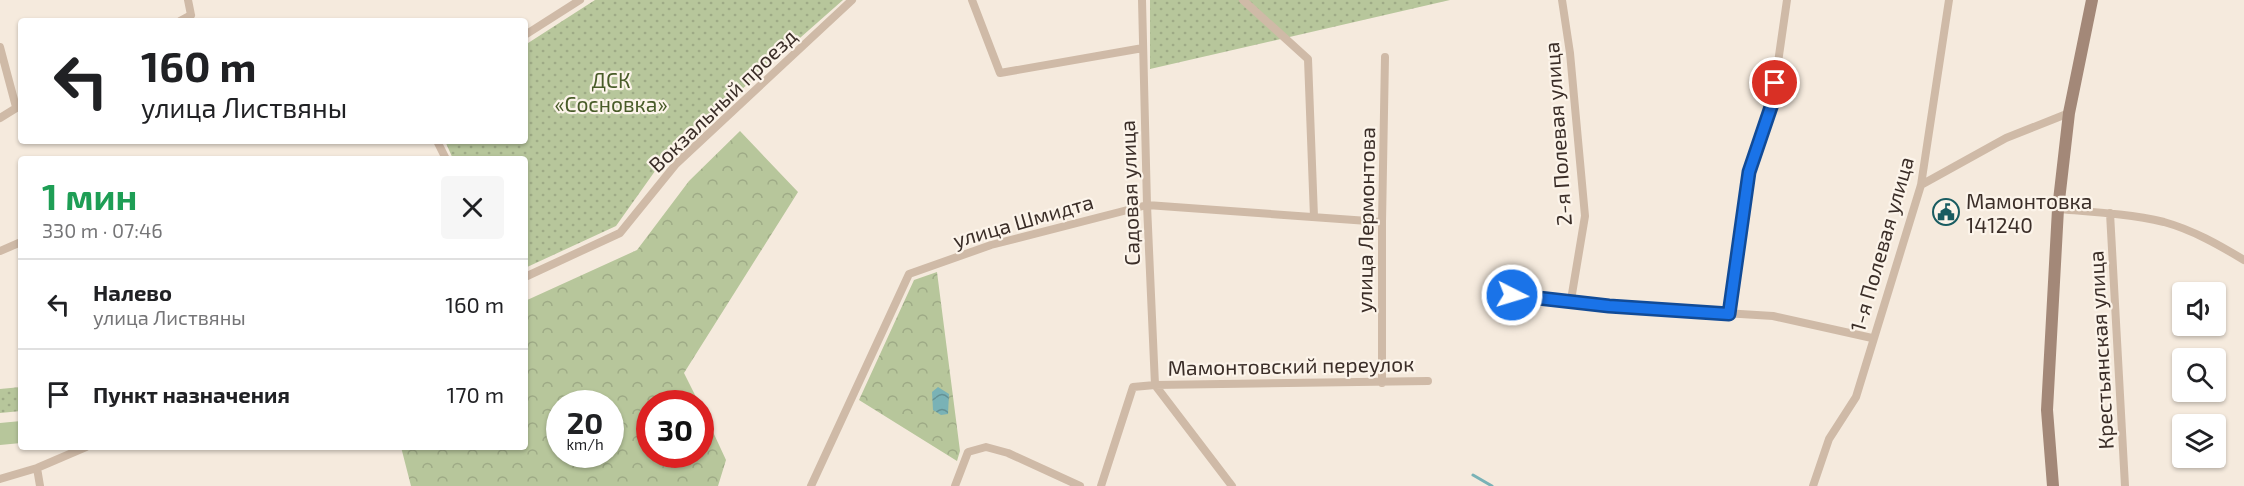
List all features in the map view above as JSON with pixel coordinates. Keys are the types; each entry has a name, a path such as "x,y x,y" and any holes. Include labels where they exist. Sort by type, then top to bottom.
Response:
{"street":[{"path":"188,0 194,18"},
{"path":"528,33 580,0"},
{"name":"Вокзальный проезд","path":"528,276 621,233 676,164 852,0"},
{"path":"972,0 1000,73 1143,48"},
{"name":"Садовая улица","path":"1142,0 1147,206 1155,385"},
{"path":"1243,0 1308,59 1314,218"},
{"name":"2-я Полевая улица","path":"1562,0 1570,53 1585,216 1571,300"},
{"path":"1729,314 1749,172 1772,104 1787,0"},
{"name":"1-я Полевая улица","path":"1813,486 1829,439 1856,397 1872,338 1921,185 1949,0"},
{"path":"2053,486 2047,410 2058,209 2069,113 2092,0"},
{"path":"0,47 18,103"},
{"name":"улица Лермонтова","path":"1382,383 1385,57"},
{"path":"0,118 18,107"},
{"path":"1921,185 2006,138 2069,113"},
{"name":"улица Шмидта","path":"811,486 909,273 991,245 1147,206 1382,222"},
{"path":"2058,209 2110,213 2165,223 2209,239 2244,260"},
{"name":"Крестьянская улица","path":"2110,213 2125,486"},
{"path":"0,251 18,243"},
{"path":"1512,295 1609,306 1773,316 1872,338"},
{"name":"Мамонтовский переулок","path":"1155,385 1428,381"},
{"path":"1101,486 1133,387 1155,385 1232,486"},
{"path":"955,486 968,452 986,447 1008,453 1080,486"},
{"path":"0,480 37,468 69,450"},
{"path":"37,468 40,486"}],"green space":[{"name":"ДСК «Сосновка»","path":"595,0 843,0 665,157 616,226 528,267 528,156 452,156 446,144 528,144 528,43"},
{"path":"1150,0 1450,0 1150,69"},
{"path":"740,131 798,192 684,373 692,390 636,390 636,468 714,468 714,434 726,460 718,486 411,486 402,450 528,450 528,300 637,250 689,181"},
{"path":"937,272 960,451 957,461 859,400 914,280"},
{"path":"18,387 18,411 0,413 0,389"},
{"path":"18,421 18,443 0,445 0,423"}],"water":[{"path":"938,387 949,394 948,414 941,415 933,410 932,392"}],"waterway":[{"path":"1473,475 1492,486"}],"place":[{"name":"Мамонтовка 141240","path":"1946,212"}],"route":[{"path":"1512,295 1609,306 1729,314 1749,172 1772,104 1775,83"}]}
